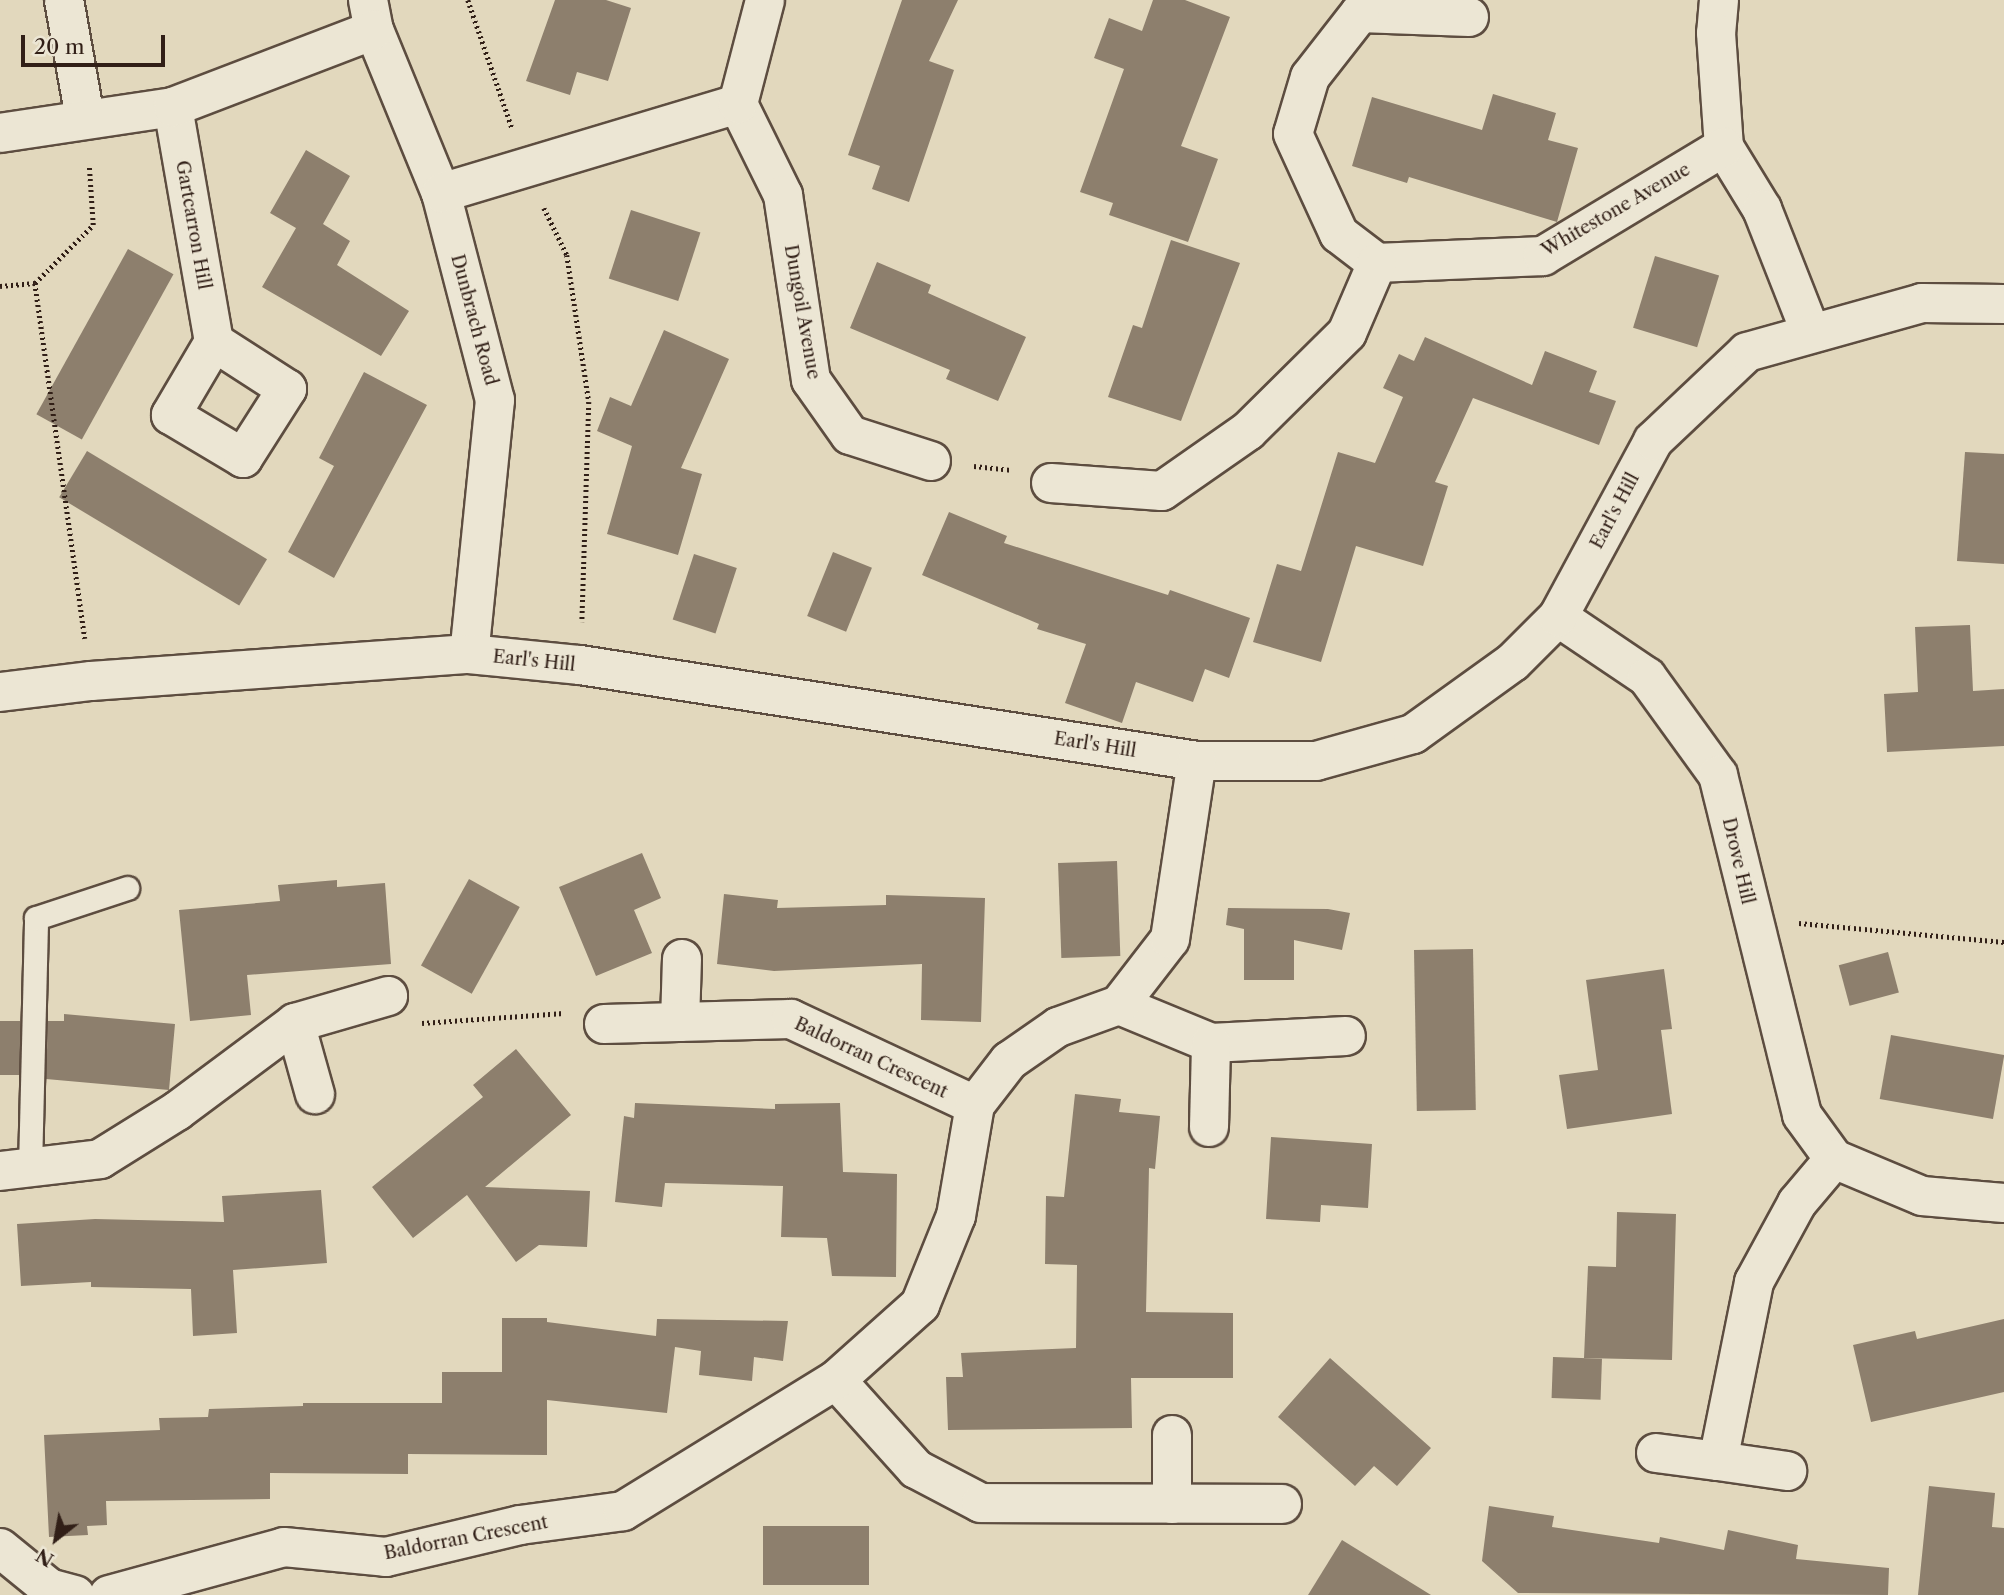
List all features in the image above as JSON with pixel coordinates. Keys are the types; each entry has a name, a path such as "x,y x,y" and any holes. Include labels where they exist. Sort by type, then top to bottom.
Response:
{"street":[{"path":"64,0 85,118"},
{"path":"441,193 738,104 765,0"},
{"path":"1719,0 1716,33 1724,147 1762,209 1810,331"},
{"path":"1051,483 1162,491 1248,431 1347,333 1377,262 1339,234 1293,134 1310,77 1359,6 1469,17"},
{"path":"0,133 85,118 173,107 371,15"},
{"name":"Dunbrach Road","path":"371,15 441,193 495,400 469,654"},
{"name":"Dungoil Avenue","path":"738,104 783,195 810,380 850,435 931,461"},
{"name":"Gartcarron Hill","path":"173,107 214,342"},
{"name":"Whitestone Avenue","path":"1377,262 1543,256 1724,147"},
{"name":"Earl's Hill","path":"0,692 91,681 469,654 580,665 1197,761 1315,761 1413,734 1513,662 1558,617 1653,441 1748,352 1810,331 1922,303 2004,304"},
{"name":"Drove Hill","path":"1558,617 1647,677 1718,775 1751,919 1802,1115 1834,1159"},
{"path":"975,1105 1019,1054 1058,1027 1119,1005 1170,939 1197,761"},
{"path":"680,1022 681,959"},
{"path":"15,1169 100,1159 177,1111 295,1023 388,996"},
{"path":"1119,1005 1211,1043 1346,1036"},
{"name":"Baldorran Crescent","path":"109,1595 284,1547 386,1557 520,1525 624,1511 836,1380 920,1305 956,1216 975,1105 791,1019 604,1024"},
{"path":"295,1023 315,1094"},
{"path":"1209,1127 1211,1043"},
{"path":"1718,1461 1754,1282 1797,1203 1834,1159 1922,1196 2004,1203"},
{"path":"836,1380 916,1469 981,1503 1282,1504"},
{"path":"1172,1435 1172,1504"},
{"path":"1656,1452 1787,1471"},
{"path":"0,1548 49,1588 75,1595"}],"lane":[{"path":"15,1169 36,918 127,888"}],"path":[{"path":"468,0 525,168 567,255 589,402 580,665"},
{"path":"0,286 35,283 93,225 85,118"},
{"path":"35,283 91,681"},
{"path":"931,461 1023,471 1051,483"},
{"path":"1751,919 2004,942"},
{"path":"388,996 407,1024 590,1011 604,1024"}],"building":[{"path":"555,0 606,0 631,8 608,81 577,72 570,95 526,81"},
{"path":"902,0 958,0 929,61 954,70 909,202 872,189 880,166 848,155"},
{"path":"1153,0 1185,0 1230,17 1181,146 1218,159 1188,242 1109,215 1113,203 1080,192 1124,69 1094,58 1109,18 1142,31"},
{"path":"1493,94 1556,113 1548,140 1578,148 1557,222 1409,177 1407,183 1352,166 1372,97 1482,130"},
{"path":"306,150 350,176 323,224 350,241 337,265 409,311 381,356 262,287 296,228 270,213"},
{"path":"631,210 700,233 678,301 609,278"},
{"path":"1171,240 1240,263 1181,421 1108,397 1133,325 1142,328"},
{"path":"128,249 173,274 82,440 36,414"},
{"path":"1655,256 1719,276 1697,347 1633,328"},
{"path":"877,262 931,285 928,293 1026,337 998,401 946,379 950,370 850,328"},
{"path":"664,330 729,359 681,468 702,474 678,555 607,534 632,446 597,431 610,397 631,406"},
{"path":"1425,337 1532,385 1545,351 1597,371 1589,392 1616,401 1599,445 1473,398 1435,482 1448,486 1423,566 1356,546 1321,662 1253,642 1277,564 1301,571 1338,452 1375,463 1403,397 1383,388 1399,354 1414,361"},
{"path":"364,372 427,405 334,578 288,552 334,466 319,458"},
{"path":"87,451 267,559 239,605 59,497"},
{"path":"1965,452 2004,454 2004,564 1957,561"},
{"path":"949,512 1007,536 1004,543 1168,595 1170,590 1250,618 1229,678 1205,669 1193,702 1136,682 1122,723 1065,703 1086,644 1037,629 1039,624 922,575"},
{"path":"833,552 872,568 846,632 807,616"},
{"path":"694,554 737,568 715,634 673,620"},
{"path":"1970,625 1973,691 2004,689 2004,746 1887,752 1884,694 1918,692 1915,627"},
{"path":"642,853 661,898 634,910 652,953 596,976 559,887"},
{"path":"1117,861 1120,956 1061,958 1058,863"},
{"path":"469,879 520,907 472,994 421,966"},
{"path":"337,880 337,887 385,883 391,964 247,975 251,1015 190,1021 179,910 280,901 278,885"},
{"path":"724,894 778,900 777,908 886,905 886,895 985,898 981,1022 921,1020 922,964 774,971 717,964"},
{"path":"1228,908 1328,909 1350,913 1342,950 1294,940 1294,980 1244,980 1244,929 1226,925"},
{"path":"1473,949 1476,1110 1417,1111 1414,950"},
{"path":"1888,952 1899,993 1850,1006 1839,965"},
{"path":"1664,969 1672,1029 1661,1030 1672,1114 1567,1129 1559,1075 1598,1070 1586,980"},
{"path":"64,1014 175,1024 169,1090 46,1079 48,1021 64,1021"},
{"path":"0,1021 20,1021 20,1075 0,1075"},
{"path":"1891,1035 2004,1055 1993,1119 1880,1099"},
{"path":"516,1049 571,1115 485,1187 590,1191 587,1247 539,1245 516,1262 467,1195 413,1238 372,1187 483,1097 473,1085"},
{"path":"1075,1094 1121,1099 1119,1112 1160,1116 1155,1169 1149,1168 1146,1312 1233,1313 1233,1378 1131,1378 1132,1428 948,1430 946,1377 963,1377 961,1353 1076,1348 1077,1265 1045,1264 1046,1196 1064,1197"},
{"path":"635,1103 775,1109 775,1104 840,1103 843,1172 897,1174 896,1277 832,1276 827,1238 781,1237 783,1186 665,1183 662,1207 615,1202 624,1116 634,1118"},
{"path":"1271,1137 1372,1144 1368,1208 1321,1205 1320,1222 1266,1219"},
{"path":"321,1190 327,1263 233,1270 237,1333 193,1336 191,1289 91,1287 91,1282 21,1286 17,1224 95,1219 224,1222 222,1196"},
{"path":"1617,1212 1676,1214 1672,1360 1584,1358 1588,1266 1616,1267"},
{"path":"502,1318 547,1318 547,1322 656,1336 657,1319 788,1321 783,1361 754,1357 752,1381 699,1375 701,1351 675,1347 667,1413 547,1400 547,1455 408,1454 408,1474 270,1473 270,1499 106,1501 107,1525 87,1526 88,1535 49,1537 44,1435 160,1430 159,1418 208,1417 209,1409 303,1406 303,1403 442,1403 442,1372 502,1372"},
{"path":"2004,1319 2004,1392 1871,1422 1853,1345 1915,1331 1917,1339"},
{"path":"1553,1357 1602,1359 1601,1400 1552,1398"},
{"path":"1330,1358 1431,1448 1397,1486 1374,1466 1355,1486 1278,1417"},
{"path":"1929,1486 1995,1493 1992,1527 2004,1528 2004,1595 1918,1595"},
{"path":"1489,1506 1554,1516 1552,1527 1659,1543 1660,1537 1724,1550 1728,1530 1798,1545 1796,1559 1889,1568 1888,1595 1518,1593 1482,1561"},
{"path":"763,1526 869,1526 869,1585 763,1585"},
{"path":"1342,1540 1431,1595 1308,1595"}]}
